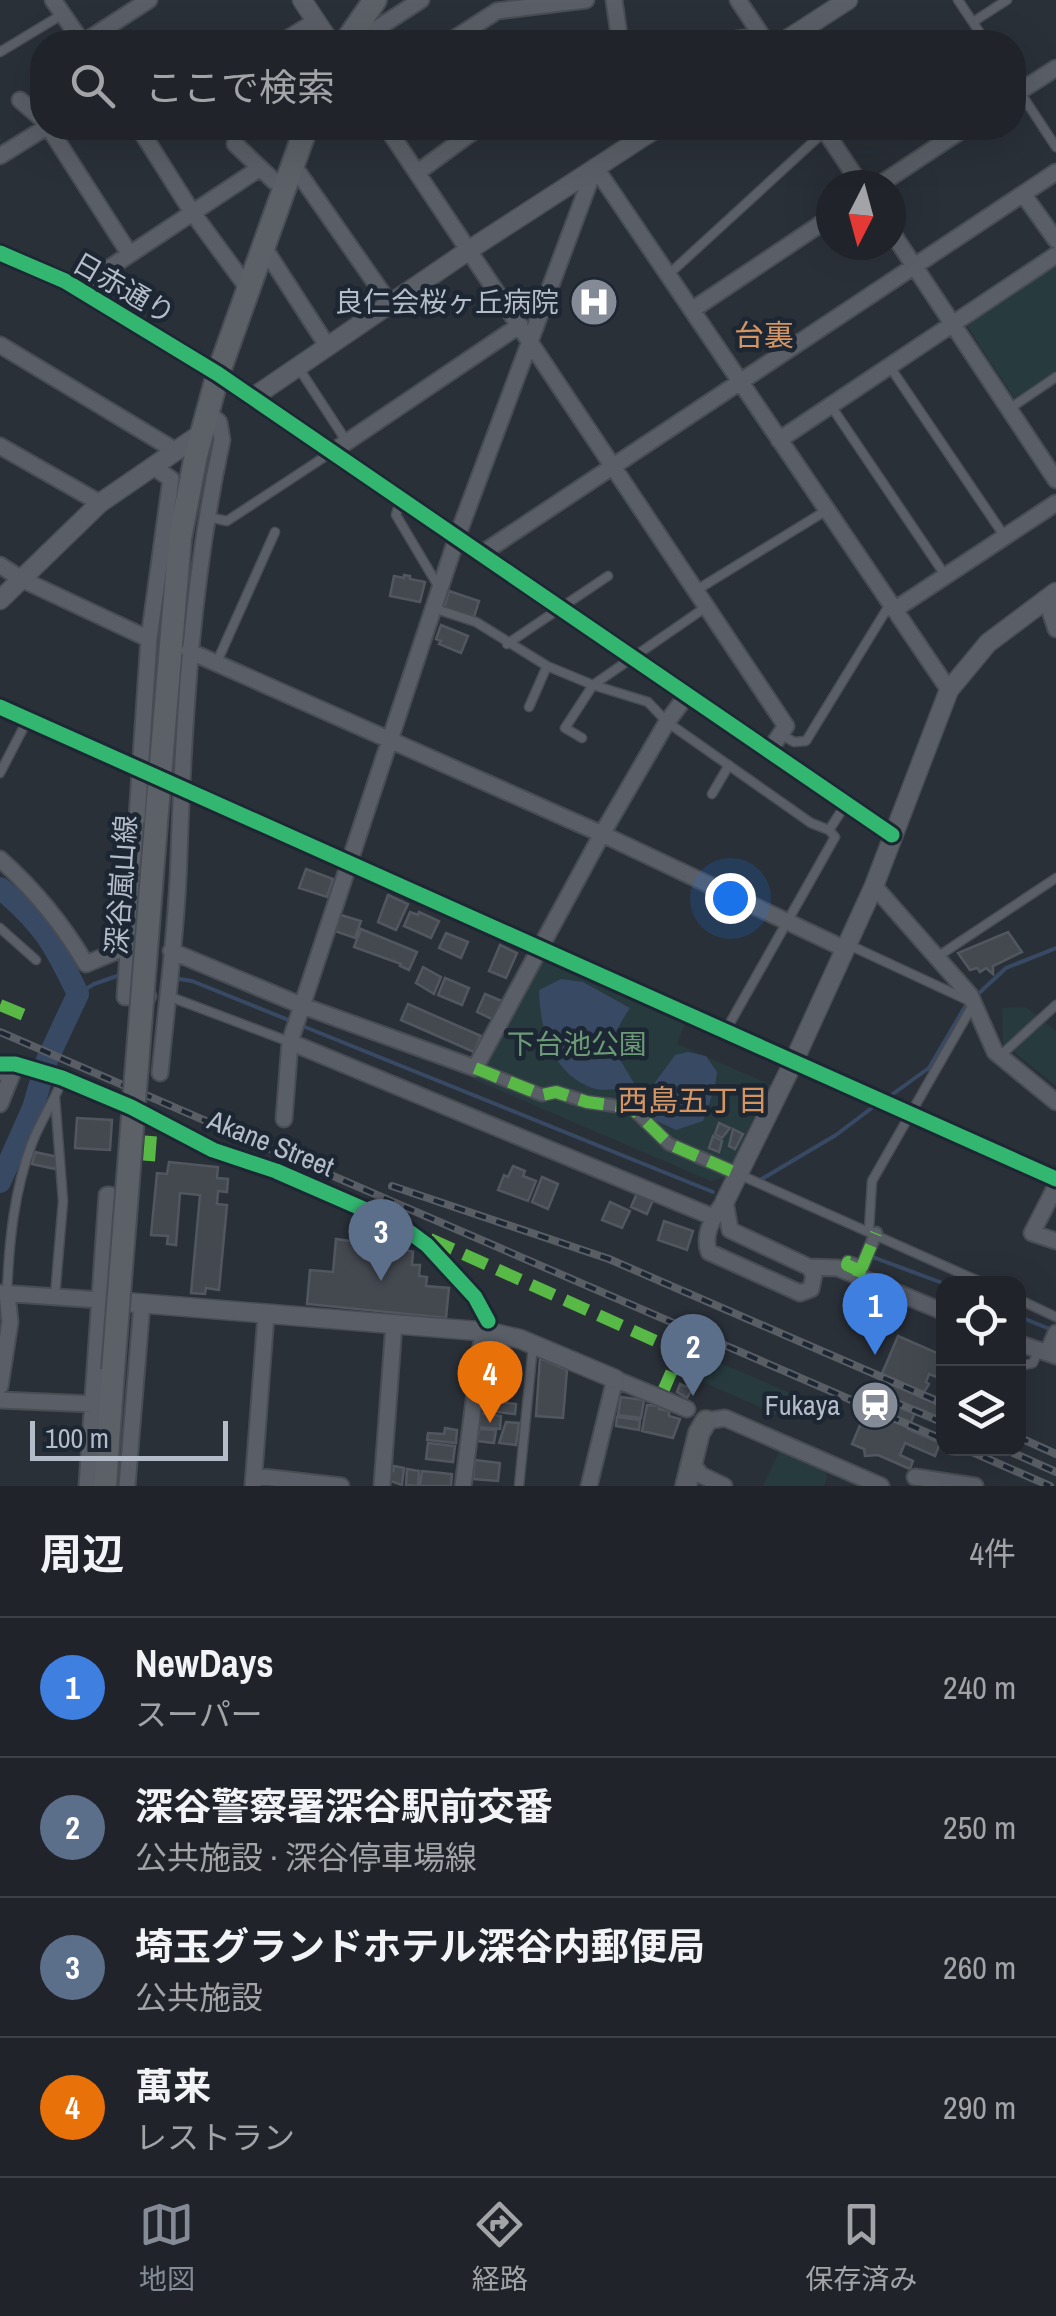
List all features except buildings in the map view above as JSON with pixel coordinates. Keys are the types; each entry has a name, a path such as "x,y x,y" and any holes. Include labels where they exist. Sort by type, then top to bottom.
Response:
{"main road":[{"path":"354,30 375,0"},
{"name":"深谷嵐山線","path":"105,1486 180,538 218,374 301,140"},
{"path":"686,1486 706,1421"}],"street":[{"path":"102,30 148,0"},
{"path":"302,0 322,30"},
{"path":"375,30 421,0"},
{"path":"468,30 497,11 586,0"},
{"path":"614,0 618,30"},
{"path":"738,0 758,30"},
{"path":"802,30 848,0"},
{"path":"58,7 74,30"},
{"path":"301,30 316,20"},
{"path":"1026,84 1056,68"},
{"path":"20,100 30,108"},
{"path":"0,156 30,138"},
{"path":"55,140 128,253"},
{"path":"151,140 192,212 248,286"},
{"path":"400,140 786,726 769,752"},
{"path":"418,172 462,140"},
{"path":"252,398 595,167 628,140"},
{"path":"831,140 851,170"},
{"path":"902,170 948,140"},
{"path":"235,144 274,182 289,171 390,304"},
{"path":"595,167 949,690"},
{"path":"284,1119 291,1040 457,537 595,167"},
{"path":"79,288 260,168"},
{"path":"481,554 1056,172"},
{"path":"1023,194 1056,240"},
{"path":"692,310 816,227"},
{"path":"263,246 328,346"},
{"name":"日赤通り","path":"0,254 79,288 252,398 340,446 400,498 892,836"},
{"path":"906,254 1056,480"},
{"path":"779,440 1056,255"},
{"path":"340,446 520,325"},
{"path":"0,345 176,451"},
{"path":"0,600 100,504 176,451 204,422 222,430 198,563 189,651 179,856 160,1073"},
{"path":"0,446 100,504"},
{"path":"152,466 171,480 149,639 125,997 167,995"},
{"path":"892,607 1056,503"},
{"path":"0,565 20,580 149,639"},
{"path":"709,1252 706,1240 874,886 949,690 988,643 1051,595 1056,629"},
{"path":"189,651 846,947"},
{"path":"475,1068 602,834 687,695"},
{"path":"0,707 140,770"},
{"path":"180,786 1056,1182 1032,1233 1056,1241"},
{"path":"136,843 179,856"},
{"path":"0,860 64,924 86,964 129,946"},
{"path":"874,886 974,1003 995,1052 1056,1102"},
{"path":"171,951 303,1006 542,1095 556,1092 587,1102 632,1108 670,1144 738,1174"},
{"path":"291,1040 720,1211 733,1234 809,1266 838,1268 936,1309"},
{"path":"0,1072 12,1074 0,1104"},
{"path":"87,1486 110,1194"},
{"path":"709,1252 800,1293 860,1271 846,1265 848,1262 862,1267 872,1232"},
{"path":"709,1252 733,1234"},
{"path":"809,1266 814,1285"},
{"path":"0,1386 10,1322 3,1293 483,1331 534,1344 687,1409"},
{"path":"127,1486 142,1304"},
{"path":"266,1315 254,1481 341,1486"},
{"path":"382,1486 394,1324"},
{"path":"463,1486 483,1331"},
{"path":"589,1486 615,1379"},
{"path":"0,1400 93,1404"},
{"path":"706,1421 725,1418 881,1486"},
{"path":"691,1462 713,1485"},
{"path":"915,1477 975,1486"}],"lane":[{"path":"958,0 978,30"},
{"path":"973,22 1007,0"},
{"path":"0,52 58,7"},
{"path":"1026,106 1056,148"},
{"path":"668,275 813,140"},
{"path":"206,516 228,521 340,446 298,367"},
{"path":"890,367 1005,537"},
{"path":"1009,409 1056,377"},
{"path":"831,406 945,575"},
{"path":"400,498 396,516 440,589"},
{"path":"696,590 827,510"},
{"path":"216,664 275,532"},
{"path":"507,644 608,576"},
{"path":"582,738 566,728 593,685 706,607"},
{"path":"780,734 794,742 806,742 892,607"},
{"path":"433,608 476,622 548,666 648,702 667,722 835,837 726,1030"},
{"path":"529,707 548,666"},
{"path":"0,773 28,719"},
{"path":"712,794 729,765"},
{"path":"829,830 846,804"},
{"path":"937,957 1056,878"},
{"path":"0,928 36,960"},
{"path":"129,946 171,951"},
{"path":"846,947 974,1003 872,1181 872,1232"},
{"path":"167,995 291,1040"},
{"path":"1000,1056 1056,1005"},
{"path":"3,1293 22,1172 60,1085"},
{"path":"55,1098 64,1202 55,1296"},
{"path":"738,1174 968,1276"},
{"path":"1026,1303 1056,1316"},
{"path":"519,1486 534,1344"},
{"path":"1026,1364 1049,1348"}],"green space":[{"path":"1056,261 1056,371 1014,398 965,323"},
{"name":"下台池公園","path":"543,947 689,1013 677,1044 780,1089 738,1174 711,1181 473,1079 478,1063"},
{"path":"1026,1007 1056,1031 1056,1086 1003,1043 1002,1008"},
{"path":"689,1349 790,1393 780,1416 692,1377 694,1367 685,1362"},
{"path":"781,1448 825,1467 824,1486 763,1486"}],"water":[{"path":"561,979 583,982 630,1008 617,1030 615,1046 635,1085 631,1088 592,1088 578,1081 558,1061 546,1035 539,990"},
{"path":"688,1052 706,1056 717,1072 715,1087 703,1121 676,1130 648,1117 638,1106 675,1055"}],"waterway":[{"path":"0,888 46,936 78,994 47,1060 33,1108 0,1182"},
{"path":"976,996 1006,968 1056,948"},
{"path":"78,994 120,975"},
{"path":"173,978 192,981 291,1021"},
{"path":"890,1096 929,1068 966,1005"},
{"path":"300,1025 713,1192"},
{"path":"760,1180 836,1135 877,1104"},
{"path":"870,1256 936,1281"},
{"path":"1026,1319 1052,1330"}],"railway":[{"path":"0,1032 936,1437"},
{"path":"392,1186 609,1259 936,1401"},
{"path":"892,1401 936,1420"},
{"path":"1026,1441 1056,1454"},
{"path":"981,1456 1050,1486"},
{"path":"1020,1456 1056,1472"}],"marked path":[{"path":"0,1005 24,1015"},
{"path":"475,1068 542,1095 556,1092 587,1102 632,1108 669,1144 738,1174"},
{"path":"149,1161 152,1122"},
{"path":"858,1277 860,1271 848,1262 862,1267 876,1233"},
{"path":"430,1239 680,1352 664,1389"}],"cycle path":[{"path":"0,253 65,281 218,374 892,835"},
{"path":"0,707 1056,1179"},
{"name":"Akane Street","path":"0,1064 15,1064 62,1078 131,1107 213,1150 276,1171 400,1225 427,1245 475,1297 488,1321"}],"place":[{"name":"良仁会桜ヶ丘病院","path":"594,302"},
{"name":"埼玉グランドホテル深谷内郵便局","path":"381,1281"},
{"name":"NewDays","path":"875,1355"},
{"name":"深谷警察署深谷駅前交番","path":"693,1396"},
{"name":"Fukaya","path":"875,1405"},
{"name":"萬来","path":"490,1423"}],"district":[{"name":"台裏","path":"764,335"},
{"name":"西島五丁目","path":"693,1100"}]}
